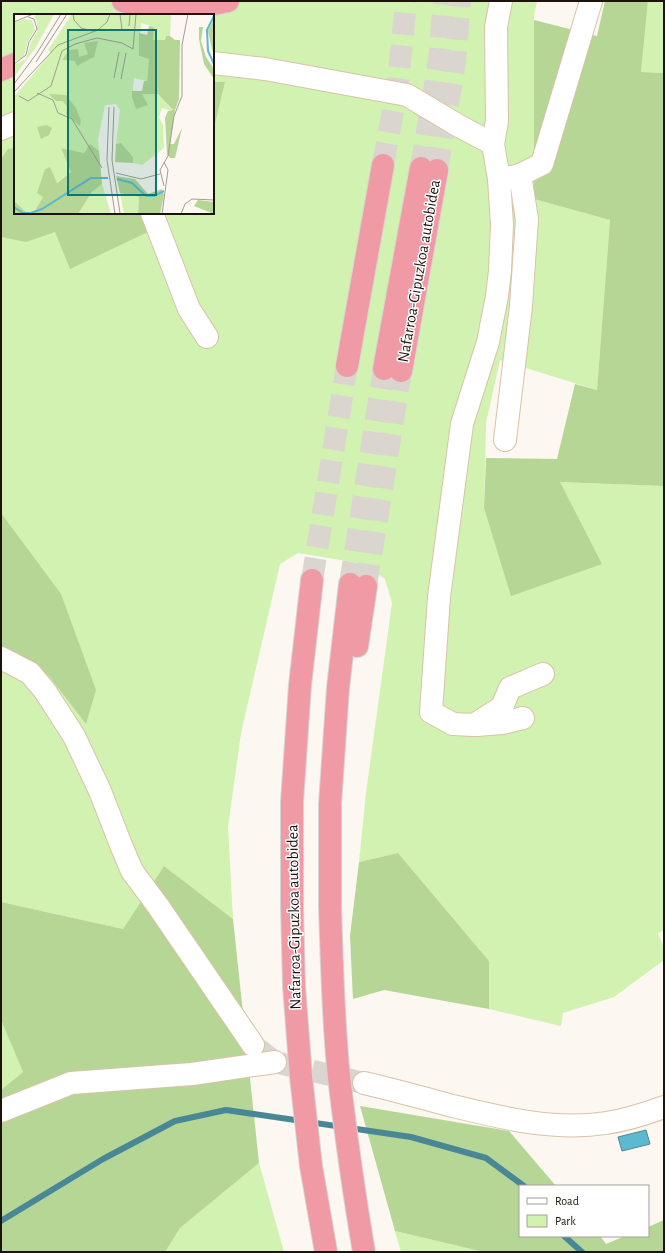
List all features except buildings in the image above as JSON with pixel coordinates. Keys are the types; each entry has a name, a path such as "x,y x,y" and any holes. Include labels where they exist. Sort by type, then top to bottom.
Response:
{"highway":[{"path":"123,1 154,9 184,10 228,1"},
{"path":"205,14 228,1"},
{"path":"1,70 14,64"},
{"path":"347,366 383,165"},
{"name":"Nafarroa-Gipuzkoa autobidea","path":"393,370 429,169"},
{"name":"Nafarroa-Gipuzkoa autobidea","path":"312,580 300,685 292,802 292,907 294,986 300,1070 311,1166 326,1252"},
{"path":"358,585 338,688 330,804 330,907 332,982 339,1076 349,1161 364,1252"}],"street":[{"path":"501,1 496,27 497,121 493,144 499,179 502,225 497,296 488,342 462,424 439,597 431,712 453,724 474,725 502,723 523,718"},
{"path":"499,179 520,175 542,164 591,1"},
{"path":"214,63 266,69 407,95 493,144"},
{"path":"1,129 14,123"},
{"path":"505,440 522,306 527,219 520,175"},
{"path":"152,214 190,309 207,337"},
{"path":"1,658 30,673 49,697 74,736 100,791 132,871 163,912 253,1045"},
{"path":"474,725 502,707 510,688 543,674"},
{"path":"1,1111 71,1083 192,1074 275,1062"},
{"path":"364,1083 504,1119 554,1125 605,1123 639,1116 664,1107"}],"green space":[{"path":"1,1 537,1 534,16 534,199 610,220 597,390 500,360 486,423 484,508 512,596 560,482 664,486 664,930 658,933 664,948 664,960 614,997 563,1013 561,1026 489,1009 489,961 398,853 359,862 366,793 392,603 385,579 364,564 298,553 280,564 241,733 228,827 233,919 164,866 123,929 1,902"},
{"path":"605,1 648,1 641,72 664,73 664,486 560,482 602,564 511,596 484,508 486,458 557,459 575,384 597,390 610,220 534,199 534,20 597,36"},
{"path":"648,1 664,1 664,73 641,72"},
{"path":"214,82 225,82 214,128"},
{"path":"14,148 14,214 165,214 152,230 70,269 55,232 26,242 1,237 1,159 8,149"},
{"path":"1,513 61,594 96,690 86,724 49,676 1,649"},
{"path":"398,853 489,961 489,1009 384,990 353,999 350,936 359,862"},
{"path":"164,866 233,919 259,1163 180,1228 165,1252 1,1252 1,1090 23,1072 1,1020 1,902 123,929"},
{"path":"1,1020 23,1072 1,1090"},
{"path":"360,1106 509,1131 555,1185 519,1185 519,1237 601,1237 606,1244 623,1237 649,1237 649,1227 664,1220 664,1252 484,1252 395,1231"},
{"path":"259,1163 284,1252 165,1252 180,1228"},
{"path":"395,1231 484,1252 401,1252"}],"water":[{"path":"646,1130 650,1144 622,1151 618,1137"}],"waterway":[{"path":"1,1221 103,1159 175,1121 226,1110 411,1137 486,1158 523,1185"},
{"path":"565,1237 582,1252"}],"tunnel":[{"path":"383,165 398,83 406,1"},
{"path":"421,168 439,60 444,1"},
{"path":"437,170 455,62 460,1"},
{"path":"312,580 347,366"},
{"path":"350,584 384,369"},
{"path":"366,586 401,371"},
{"path":"253,1045 275,1062 364,1083"}]}
